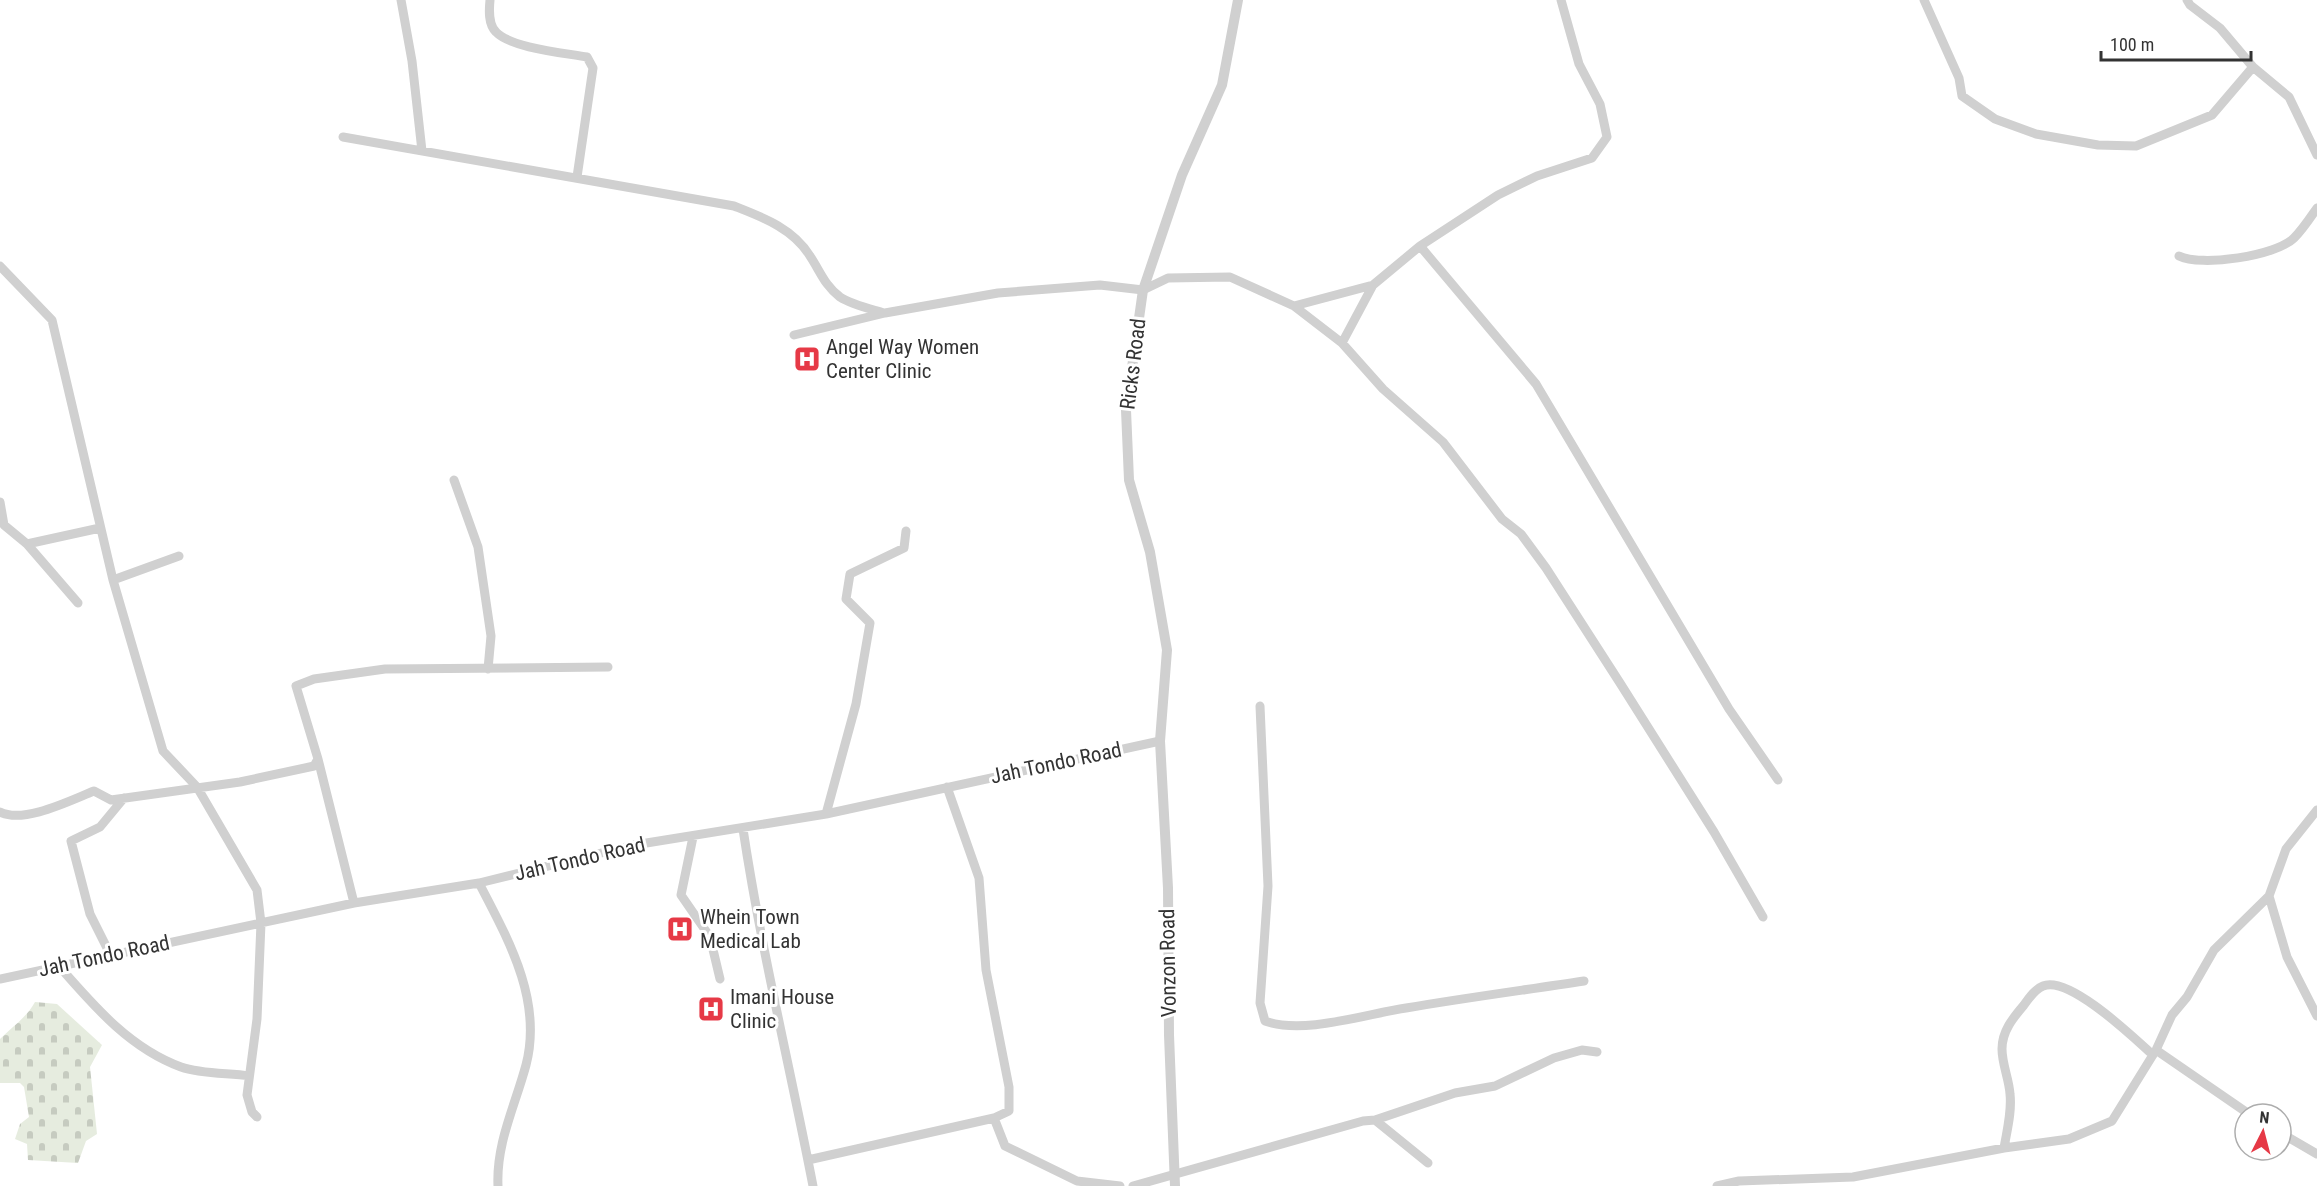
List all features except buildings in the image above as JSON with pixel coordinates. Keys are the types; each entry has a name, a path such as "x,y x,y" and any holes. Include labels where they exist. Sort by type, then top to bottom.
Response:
{"street":[{"path":"401,0 412,61 422,151"},
{"path":"490,0 489,15 495,32 513,42 587,57 593,68 577,177"},
{"name":"Ricks Road","path":"1160,741 1167,650 1150,552 1129,480 1126,410 1143,290 1182,175 1222,85 1238,0"},
{"path":"1342,343 1373,285 1420,246 1498,195 1537,176 1592,158 1606,137 1600,104 1579,64 1561,0"},
{"path":"1924,0 1959,78 1962,96 1995,119 2036,134 2098,146 2136,146 2212,115 2253,67"},
{"path":"2187,0 2190,5 2220,28 2253,67 2289,97 2317,155"},
{"path":"343,137 734,206 770,220 792,235 810,255 821,278 841,298 885,313"},
{"path":"2179,256 2196,261 2255,254 2279,248 2294,238 2317,208"},
{"path":"1420,246 1536,384 1729,708 1778,780"},
{"path":"0,266 10,279 52,320 113,580 163,752 197,787 257,890 261,923 257,1019 247,1095 252,1112 257,1117"},
{"path":"794,335 885,313 998,293 1110,285 1143,290 1168,278 1230,277 1294,306 1342,343 1383,389 1443,442 1502,519 1521,534 1546,568 1714,832 1763,917"},
{"path":"0,285 10,279"},
{"path":"1294,306 1373,285"},
{"path":"454,480 478,547 491,636 488,669"},
{"path":"0,502 4,525 27,544 78,603"},
{"path":"27,544 100,528"},
{"path":"826,814 856,704 870,623 846,599 850,574 904,548 906,531"},
{"path":"113,580 179,556"},
{"path":"354,903 318,759 296,686 314,679 385,669 608,667"},
{"path":"1260,706 1268,885 1260,1003 1265,1021 1275,1025 1321,1023 1584,981"},
{"name":"Jah Tondo Road","path":"0,979 354,903 479,883 634,845 826,814 1160,741"},
{"name":"Vonzon Road","path":"1160,741 1168,888 1175,1181"},
{"path":"0,812 6,815 45,811 94,791 111,800 240,782 314,766 318,759"},
{"path":"808,1160 994,1118 1009,1111 1009,1087 986,970 979,878 947,787"},
{"path":"110,954 90,914 70,841 100,827 124,798"},
{"path":"1717,1186 1739,1181 1853,1177 2004,1148 2069,1139 2112,1121 2154,1053 2172,1015 2187,997 2214,950 2269,896 2286,849 2317,810"},
{"path":"743,829 755,911 813,1186"},
{"path":"693,837 681,895 710,937 720,979"},
{"path":"479,883 505,934 531,1008 526,1063 498,1160 498,1186"},
{"path":"2269,896 2287,957 2317,1016"},
{"path":"58,965 96,1009 146,1052 183,1068 249,1076"},
{"path":"2004,1148 2010,1119 2010,1094 2002,1050 2003,1037 2010,1022 2034,992 2044,986 2063,987 2108,1014 2154,1053 2233,1104"},
{"path":"1133,1186 1175,1181 1455,1093 1495,1086 1554,1058 1582,1050 1597,1052"},
{"path":"994,1118 1005,1146 1077,1182 1120,1186"},
{"path":"1375,1120 1428,1163"},
{"path":"2293,1140 2317,1154"}],"green space":[{"path":"35,1002 57,1004 102,1045 90,1067 97,1134 86,1141 78,1163 28,1160 27,1144 15,1139 20,1124 29,1117 24,1087 20,1083 0,1083 0,1039 24,1017"}],"place":[{"name":"Angel Way Women Center Clinic","path":"807,359"},
{"name":"Whein Town Medical Lab","path":"680,929"},
{"name":"Imani House Clinic","path":"711,1009"}]}
